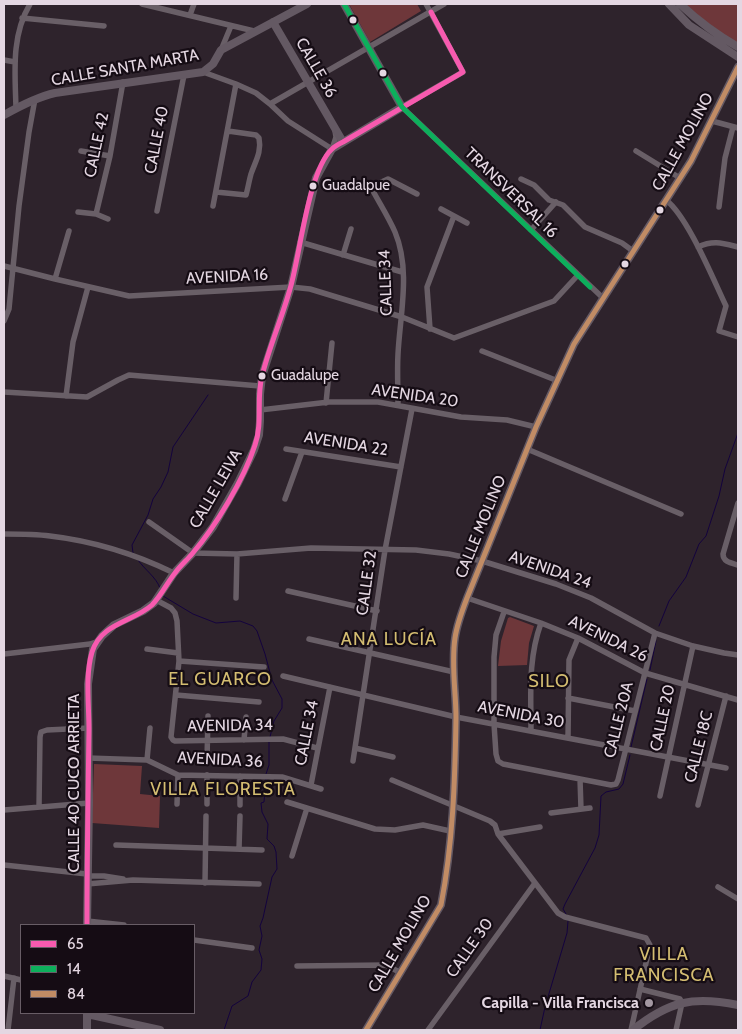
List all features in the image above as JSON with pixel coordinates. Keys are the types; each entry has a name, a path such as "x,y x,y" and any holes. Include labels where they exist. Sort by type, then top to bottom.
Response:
{"main road":[{"path":"221,50 307,4"},
{"path":"344,4 402,107"},
{"path":"669,4 689,24 727,46 738,47"},
{"path":"680,4 738,57"},
{"name":"CALLE 36","path":"273,22 343,142"},
{"name":"CALLE SANTA MARTA","path":"4,115 35,99 55,93 203,72 213,64 221,50"},
{"name":"CALLE MOLINO","path":"366,1030 441,905 453,806 456,717 454,639 468,598 536,427 574,344 691,161 738,67"},
{"name":"CALLE LEIVA","path":"96,642 114,626 143,611 156,600 174,573 193,553 213,526 246,466 259,435 262,376 291,287 316,178 332,149 402,107"},
{"name":"CALLE 40 CUCO ARRIETA","path":"87,923 90,667 91,656 96,642"},
{"path":"632,1030 662,1010 682,1003 706,1000 738,1005"},
{"path":"87,1014 87,1030"},
{"path":"91,1014 160,1030"}],"street":[{"path":"16,108 15,62 18,33 22,18 30,4"},
{"path":"142,4 254,32"},
{"path":"190,15 194,4"},
{"path":"402,107 463,72 426,4"},
{"path":"270,104 444,4"},
{"path":"22,18 104,26"},
{"name":"CALLE SANTA MARTA","path":"221,50 232,26"},
{"path":"4,60 15,62"},
{"path":"203,72 256,93 288,121 332,149 336,138 335,128"},
{"name":"CALLE 40","path":"157,211 184,74"},
{"name":"CALLE 42","path":"96,214 110,156 123,82"},
{"path":"213,206 236,84"},
{"path":"4,321 10,309 19,206 35,99"},
{"name":"TRANSVERSAL 16","path":"402,107 602,298"},
{"path":"712,120 736,127 725,158 719,207"},
{"path":"216,192 249,195 251,173 258,158 260,141 256,136 228,131"},
{"path":"81,151 110,156"},
{"path":"636,151 680,178"},
{"name":"CALLE 34","path":"398,404 398,354 402,317 400,249 395,231 373,188 388,179 417,194"},
{"path":"521,179 534,185 549,200 563,205 585,227 622,243 633,251"},
{"path":"666,200 676,208 698,247 726,306 719,331 738,337"},
{"path":"531,230 556,202"},
{"path":"441,208 467,223"},
{"path":"78,212 96,214 108,219"},
{"path":"430,329 427,287 454,216"},
{"path":"343,255 351,229"},
{"path":"55,280 69,231"},
{"path":"300,242 402,272"},
{"path":"698,247 708,242 724,243 738,247"},
{"name":"AVENIDA 16","path":"4,266 55,280 129,296 291,287 310,289 402,317 450,337 459,336 554,301 578,275"},
{"path":"66,396 73,342 88,287"},
{"path":"326,402 332,343"},
{"path":"482,351 558,381"},
{"path":"4,392 88,397 129,375 260,386"},
{"name":"AVENIDA 20","path":"260,410 326,402 378,402 398,404 412,409 461,417 508,420 536,427"},
{"name":"CALLE 32","path":"353,761 385,550 412,409"},
{"name":"AVENIDA 22","path":"286,449 401,467"},
{"path":"527,449 681,514"},
{"path":"285,499 302,452"},
{"path":"738,503 723,554 723,558 726,561 738,565"},
{"path":"149,522 193,553"},
{"path":"4,534 49,536 96,544 146,559 174,573"},
{"name":"AVENIDA 24","path":"193,553 237,554 311,548 433,551 482,562 556,584 591,598 655,633 693,646 738,655"},
{"path":"236,598 237,554"},
{"path":"288,591 376,611"},
{"name":"AVENIDA 26","path":"468,598 578,638 645,673 738,700"},
{"path":"156,600 172,608 175,613 178,653 176,695 259,702"},
{"path":"504,612 496,635 494,657 494,724 498,761 503,764 580,779 581,809"},
{"path":"531,731 531,666 534,643 541,623"},
{"name":"CALLE 20A","path":"580,779 611,785 616,784 655,633"},
{"path":"568,738 569,660 578,638"},
{"path":"309,639 454,672"},
{"path":"4,654 96,642"},
{"name":"CALLE 20","path":"660,796 693,646"},
{"path":"147,649 178,653"},
{"path":"178,661 264,667"},
{"name":"AVENIDA 30","path":"284,676 456,717 726,768"},
{"name":"CALLE 34","path":"311,784 330,687"},
{"name":"AVENIDA 34","path":"176,695 173,740 283,739 317,748"},
{"name":"CALLE 18C","path":"698,805 726,696"},
{"path":"568,698 635,711"},
{"path":"207,759 208,716"},
{"path":"244,740 246,717"},
{"path":"39,807 41,732 89,728"},
{"path":"147,760 150,728"},
{"path":"355,748 393,757"},
{"name":"AVENIDA 36","path":"88,758 147,760 178,775 282,777 311,784 321,789"},
{"path":"177,804 178,775"},
{"path":"207,775 207,804"},
{"path":"240,776 240,806"},
{"path":"392,780 482,817 495,826 498,834 558,913 565,917 646,938 650,945 632,1030"},
{"path":"287,802 375,829 395,830 423,825 450,831"},
{"path":"4,810 89,803"},
{"path":"292,856 307,808"},
{"path":"550,813 590,808"},
{"path":"204,883 206,816"},
{"path":"239,849 240,816"},
{"path":"498,834 540,827"},
{"path":"116,845 262,850"},
{"path":"4,865 87,878 259,884"},
{"name":"CALLE 30","path":"428,1030 535,884"},
{"path":"718,887 738,898"},
{"path":"87,923 106,924"},
{"path":"195,940 252,948"},
{"path":"297,966 386,965 401,973"},
{"path":"4,976 20,980"},
{"path":"8,1030 14,978"},
{"path":"640,989 680,999 682,1003 676,1030"}],"shaded area":[{"path":"349,4 417,4 421,11 370,42"},
{"path":"684,4 738,4 738,45 726,38"},
{"path":"510,617 534,626 529,643 527,665 498,666 501,641 508,618"},
{"path":"94,764 142,766 140,794 160,796 159,828 92,823"}],"waterway":[{"path":"133,553 132,545 148,515 153,499 168,472 173,447 208,395"},
{"path":"659,626 669,601 686,577 699,544 706,536 719,496 725,469 738,433"},
{"path":"138,560 156,580 160,588"},
{"path":"163,596 193,614 216,623 240,621 253,626 257,631 272,680 282,699 282,708 274,721 270,737"},
{"path":"650,670 656,641"},
{"path":"631,747 647,679"},
{"path":"266,774 269,765 269,741"},
{"path":"566,914 563,909 565,904 595,848 599,835 601,796 606,792 619,789 623,784 630,755"},
{"path":"224,1030 232,1006 248,996 252,982 261,970 262,959 259,950 262,936 260,926 272,877 277,869 276,852 274,846 267,839 268,824 262,812 261,803 264,802 266,778"},
{"path":"540,1030 567,933 568,921"}],"transit line":[{"name":"14","path":"344,4 402,107 590,287"},
{"name":"65","path":"87,924 88,680 92,652 96,642 102,635 152,605 177,570 210,530 244,472 257,436 262,376 290,289 311,194 324,160 336,146 463,72 431,12"},
{"name":"84","path":"366,1030 441,905 451,835 454,788 456,718 454,648 457,628 467,598 536,427 574,344 691,161 738,67"}],"place":[{"name":"Guadalpue","path":"313,186"},
{"name":"Guadalupe","path":"262,376"},
{"name":"Capilla - Villa Francisca","path":"649,1003"}],"district":[{"name":"ANA LUCÍA","path":"389,640"},
{"name":"EL GUARCO","path":"220,680"},
{"name":"SILO","path":"549,682"},
{"name":"VILLA FLORESTA","path":"223,790"},
{"name":"VILLA FRANCISCA","path":"664,965"}]}
